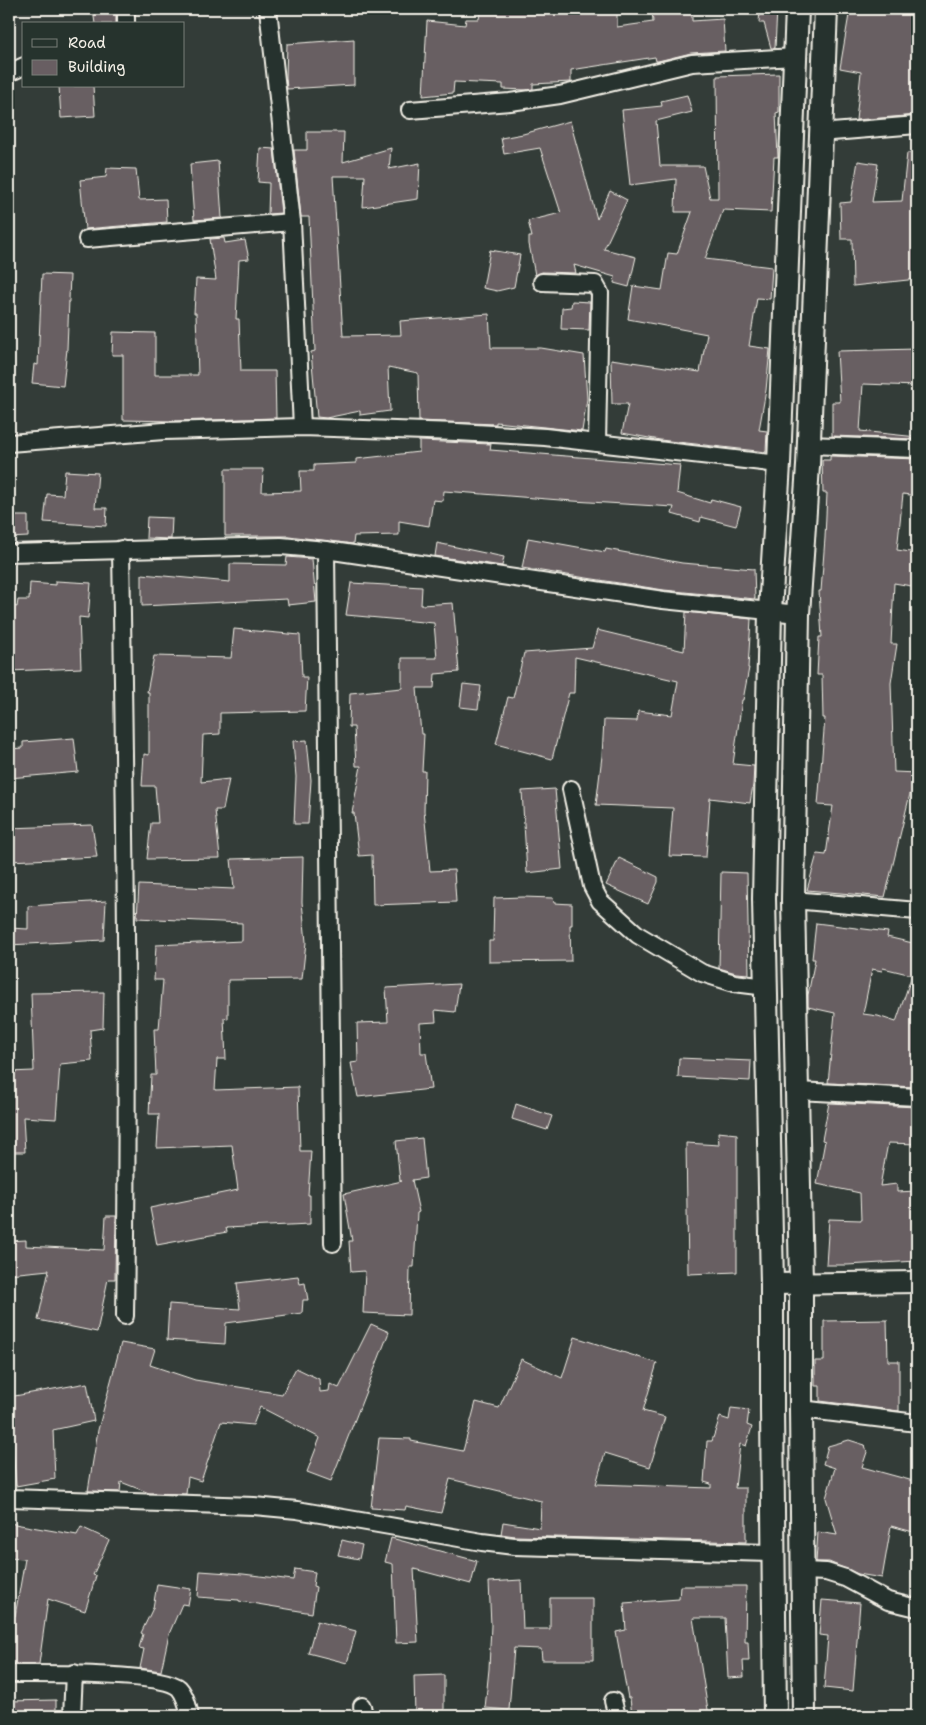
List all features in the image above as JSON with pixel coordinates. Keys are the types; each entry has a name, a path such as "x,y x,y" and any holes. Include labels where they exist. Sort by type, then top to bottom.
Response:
{"main road":[{"path":"776,1716 772,1284 764,899 770,610 779,464 797,9"},
{"path":"804,1716 804,1571 800,1409 801,1282 793,900 798,614 808,445 826,9"}],"street":[{"path":"126,9 126,22"},
{"path":"268,9 292,222 302,427"},
{"path":"410,110 510,102 560,95 692,63 795,57"},
{"path":"9,73 22,67"},
{"path":"820,133 917,125"},
{"path":"87,239 292,222"},
{"path":"542,282 595,284 600,294 597,443"},
{"path":"9,442 164,431 302,427 545,437 779,464"},
{"path":"808,445 917,449"},
{"path":"9,553 281,546 326,550 663,600 798,614"},
{"path":"121,549 127,912 125,1316"},
{"path":"326,550 333,1243"},
{"path":"571,789 592,886 600,901 638,935 702,973 734,983 767,987"},
{"path":"793,900 917,911"},
{"path":"797,1091 917,1097"},
{"path":"772,1284 801,1282 917,1282"},
{"path":"800,1409 917,1423"},
{"path":"9,1498 254,1506 297,1510 514,1546 774,1553"},
{"path":"804,1571 826,1572 839,1576 888,1601 917,1608"},
{"path":"9,1674 74,1673 161,1680 178,1688 187,1701 190,1716"},
{"path":"72,1716 74,1673"}],"building":[{"path":"93,9 116,9 116,22 95,22"},
{"path":"481,9 617,9 617,27 653,22 652,9 692,9 692,21 723,19 725,51 691,53 658,61 656,61 655,57 571,70 571,82 533,84 533,89 503,89 503,84 454,82 453,93 423,96 427,21 465,25 466,19 479,19"},
{"path":"760,9 777,9 775,48 771,48 764,23 759,23"},
{"path":"850,9 917,9 917,115 856,120 861,72 840,68"},
{"path":"354,39 354,85 287,89 287,44"},
{"path":"779,74 779,112 776,113 778,157 774,157 771,212 723,210 705,259 772,267 770,299 757,298 749,346 770,349 766,390 759,430 767,431 766,452 660,440 622,433 628,404 612,404 611,359 700,372 707,334 628,319 633,286 662,290 668,253 677,254 692,212 675,212 676,179 630,185 622,110 662,106 661,101 687,95 692,112 656,121 660,166 703,166 710,198 718,198 717,76"},
{"path":"59,88 93,88 95,116 61,118"},
{"path":"570,121 597,219 610,191 627,200 604,249 636,257 629,287 614,283 615,277 574,265 576,273 542,272 535,275 529,244 529,237 532,237 528,221 561,213 540,148 504,154 501,138"},
{"path":"307,132 344,132 343,162 391,148 389,169 420,163 418,199 363,207 365,176 333,176 343,336 401,335 400,321 489,314 491,348 541,348 584,355 587,399 582,431 496,422 496,424 419,421 418,373 388,367 390,411 360,415 360,411 326,418 317,417 311,352 315,351 309,217 301,217 294,150 307,150"},
{"path":"260,148 274,149 281,213 268,214 269,183 258,182"},
{"path":"907,153 917,153 917,279 853,286 852,239 841,239 840,203 851,202 858,161 878,164 872,202 902,201"},
{"path":"218,161 222,218 194,220 190,164"},
{"path":"107,168 136,169 139,200 166,199 167,222 85,229 80,180 106,177"},
{"path":"224,238 225,243 245,240 249,259 239,260 236,319 239,319 241,371 275,371 276,418 173,421 123,420 123,355 112,355 113,332 155,333 155,375 198,375 196,313 194,313 196,279 216,280 210,239"},
{"path":"490,250 520,255 514,287 497,291 483,288"},
{"path":"42,274 70,275 67,349 63,386 32,383 34,364 38,365"},
{"path":"572,301 590,302 589,330 561,329 562,308 571,307"},
{"path":"917,349 917,386 863,384 860,431 917,437 917,439 832,436 832,402 840,402 837,351"},
{"path":"419,441 491,444 490,450 680,465 677,493 710,503 711,499 741,507 736,526 701,517 700,522 672,514 674,507 444,491 443,501 433,500 429,526 399,521 399,535 354,536 353,544 289,536 225,536 225,469 263,469 262,492 301,491 300,471 314,471 314,465 356,463 356,459 419,452"},
{"path":"830,456 917,459 917,496 903,494 897,550 917,553 917,587 894,583 891,644 897,644 891,683 894,772 917,773 917,795 910,794 885,897 807,890 817,854 826,855 833,806 818,805 825,718 823,718 822,675 817,675 819,637 822,637 819,591 821,591 827,493 823,493 822,460 830,460"},
{"path":"65,471 98,473 95,508 107,508 106,526 44,522 47,494 63,495"},
{"path":"9,516 28,516 28,537 9,538"},
{"path":"147,517 172,518 171,539 146,538"},
{"path":"528,538 605,552 606,549 682,563 754,569 755,599 664,590 522,568"},
{"path":"437,543 504,557 502,566 435,556"},
{"path":"287,557 312,559 316,602 288,605 287,599 142,606 142,574 230,582 230,564 286,565"},
{"path":"56,581 91,583 88,618 79,617 81,668 9,671 9,605 17,607 18,600 29,600 30,583 56,585"},
{"path":"351,583 422,587 421,605 453,603 459,672 435,674 434,688 417,688 421,734 424,734 422,771 425,771 424,811 430,871 454,870 456,902 373,905 372,855 359,856 354,813 352,813 361,766 356,766 354,727 349,727 350,693 402,688 402,658 437,658 434,623 346,615"},
{"path":"686,612 751,619 749,668 742,700 733,764 754,766 750,803 710,798 706,857 669,856 673,808 596,805 604,720 637,721 638,711 672,715 678,681 575,657 574,693 569,693 552,759 496,744 508,697 513,698 524,653 592,648 597,630 684,651"},
{"path":"234,629 300,635 302,677 307,677 305,711 220,713 220,734 203,735 201,782 229,779 223,810 215,810 220,858 147,859 151,823 158,823 155,786 142,786 144,754 149,755 149,692 147,692 154,656 231,658"},
{"path":"463,684 481,686 478,709 460,707"},
{"path":"74,738 78,772 9,778 9,749 23,748 23,742"},
{"path":"307,740 311,780 308,824 294,824 296,777 293,741"},
{"path":"555,789 562,869 527,873 522,791"},
{"path":"92,825 97,857 9,861 9,828"},
{"path":"303,857 302,902 306,942 302,979 228,980 228,1019 224,1018 226,1059 217,1059 215,1090 298,1087 300,1151 311,1151 308,1195 310,1195 310,1224 226,1228 227,1232 157,1245 150,1208 238,1190 232,1145 157,1148 159,1114 149,1114 151,1075 156,1075 154,1029 159,1029 163,980 154,980 156,945 242,941 242,923 137,918 139,885 234,889 231,859"},
{"path":"619,858 658,877 658,882 648,904 606,885"},
{"path":"721,872 747,873 749,974 736,973 719,968"},
{"path":"494,898 553,898 554,903 572,904 572,925 570,925 571,961 489,962 489,941 493,941"},
{"path":"106,901 104,940 9,945 9,928 28,929 28,906"},
{"path":"816,923 888,932 887,937 917,944 917,1087 828,1083 835,1013 808,1007 808,995 815,959 812,959","holes":["883,968 912,975 896,1022 878,1016 863,1014 872,969 882,971"]},
{"path":"459,984 455,1012 435,1010 436,1022 420,1023 421,1053 426,1053 431,1089 358,1097 351,1063 358,1062 357,1023 388,1022 386,988"},
{"path":"104,992 103,1028 90,1030 92,1061 60,1064 56,1119 23,1117 25,1152 9,1152 9,1072 34,1071 31,993"},
{"path":"679,1058 751,1061 750,1081 678,1077"},
{"path":"829,1103 917,1107 917,1144 888,1143 880,1186 897,1184 897,1192 917,1191 917,1261 826,1265 829,1219 861,1220 860,1193 817,1184 825,1141 822,1140"},
{"path":"516,1104 552,1116 547,1130 512,1119"},
{"path":"718,1132 737,1134 737,1272 688,1274 686,1143 719,1145"},
{"path":"422,1138 426,1178 412,1180 419,1212 417,1213 414,1267 410,1267 409,1315 363,1313 365,1271 351,1272 349,1241 352,1241 344,1194 402,1181 400,1181 396,1141"},
{"path":"106,1216 116,1216 115,1279 108,1279 97,1332 38,1320 49,1270 9,1274 9,1241 26,1240 26,1246 104,1250"},
{"path":"298,1276 300,1284 305,1283 308,1300 303,1300 302,1313 226,1323 225,1344 167,1340 169,1304 240,1309 237,1283"},
{"path":"887,1320 888,1361 899,1361 899,1411 820,1401 820,1386 815,1386 815,1361 824,1361 824,1321"},
{"path":"371,1324 389,1332 331,1481 307,1472 320,1438 260,1407 253,1425 221,1422 201,1481 188,1477 186,1494 149,1493 121,1482 120,1492 88,1491 98,1430 121,1343 155,1349 150,1365 195,1380 282,1394 296,1368 319,1379 320,1392 329,1391 330,1384 339,1388"},
{"path":"575,1337 657,1363 643,1411 665,1417 650,1467 605,1453 596,1484 711,1488 711,1484 704,1482 707,1441 712,1441 720,1417 729,1420 731,1408 749,1410 747,1425 752,1427 746,1446 740,1444 735,1488 746,1488 746,1542 515,1536 501,1534 503,1522 540,1528 541,1501 450,1479 441,1513 406,1506 405,1510 371,1508 379,1438 411,1439 411,1441 463,1451 476,1402 499,1408 521,1359 562,1378"},
{"path":"87,1383 94,1421 53,1430 55,1479 16,1486 9,1397"},
{"path":"849,1440 865,1445 867,1452 862,1467 917,1482 917,1533 891,1526 882,1578 858,1574 829,1562 816,1562 818,1532 837,1535 826,1498 835,1468 823,1464 828,1446"},
{"path":"9,1523 77,1535 81,1527 109,1540 93,1575 96,1576 85,1611 48,1599 39,1664 9,1664 9,1637 12,1615 15,1616 25,1559 9,1558"},
{"path":"391,1538 477,1561 471,1584 414,1569 418,1642 396,1643 393,1564 385,1562"},
{"path":"342,1540 362,1545 359,1559 338,1555"},
{"path":"295,1569 315,1572 313,1586 316,1587 312,1613 239,1600 198,1597 200,1571 293,1580"},
{"path":"521,1580 523,1629 550,1629 550,1598 593,1598 593,1660 542,1660 541,1649 514,1648 509,1710 485,1708 491,1625 489,1582"},
{"path":"157,1584 191,1589 188,1605 182,1604 169,1634 161,1671 140,1668 144,1649 139,1648 143,1634 141,1633 153,1608"},
{"path":"680,1586 746,1586 745,1642 748,1642 749,1661 743,1661 744,1677 728,1678 725,1618 693,1618 709,1716 632,1716 616,1632 626,1630 624,1603 679,1599"},
{"path":"822,1600 860,1603 853,1691 824,1688 828,1636 819,1635"},
{"path":"317,1621 356,1631 347,1663 308,1653"},
{"path":"444,1675 444,1716 415,1716 414,1676"},
{"path":"56,1700 56,1716 9,1716 9,1701"}]}
